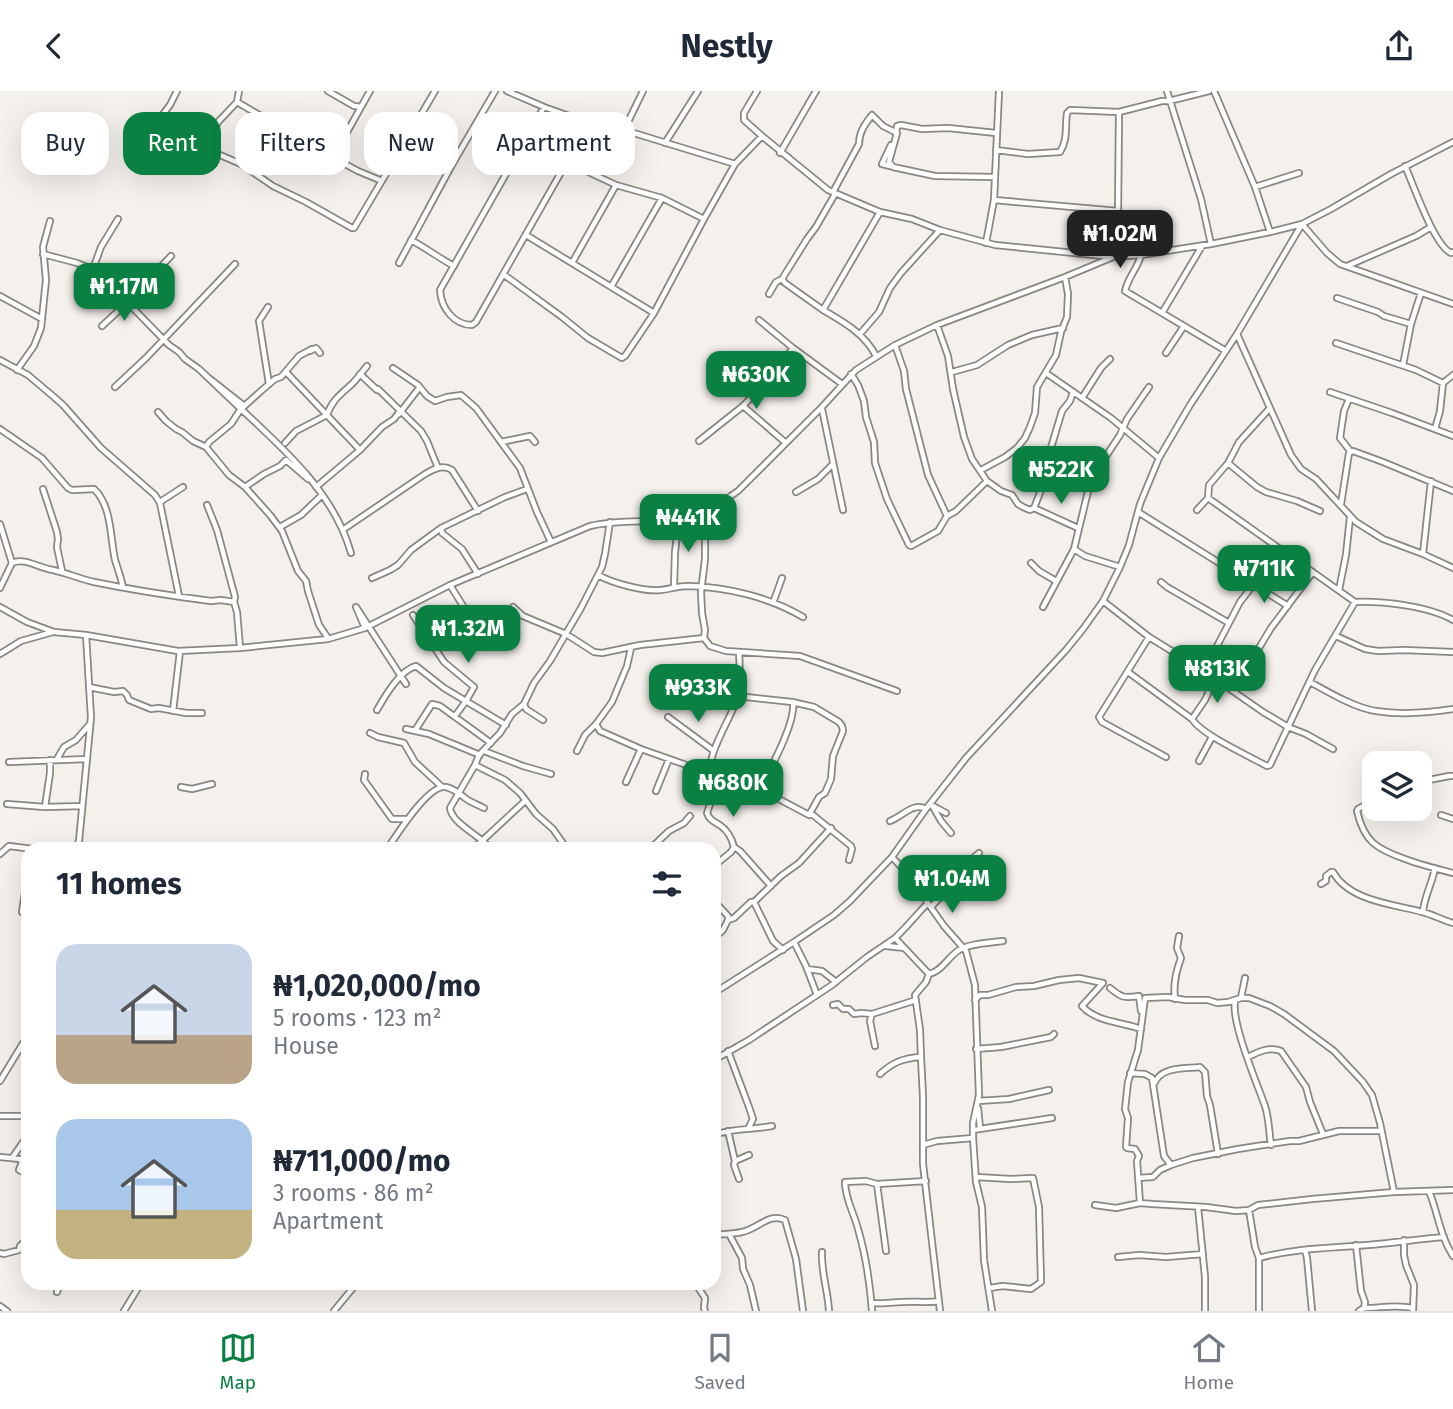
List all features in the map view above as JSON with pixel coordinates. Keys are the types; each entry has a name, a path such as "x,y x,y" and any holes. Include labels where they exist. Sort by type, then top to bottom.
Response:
{"street":[{"path":"165,112 177,91"},
{"path":"221,119 237,102 239,91"},
{"path":"328,91 354,106 361,107"},
{"path":"350,127 370,91"},
{"path":"221,155 241,164 273,186 352,228 435,91"},
{"path":"399,263 495,91"},
{"path":"507,91 558,112"},
{"path":"633,112 643,91"},
{"path":"665,143 698,91"},
{"path":"757,91 744,113 744,120 780,153 834,193 880,212 912,219 986,243 1113,257 1202,246 1302,224 1453,142"},
{"path":"780,153 816,91"},
{"path":"986,243 994,199 999,91"},
{"path":"1167,91 1211,244"},
{"path":"996,150 1028,154 1057,153 1062,150 1067,130 1067,113 1070,110 1119,112 1212,91 1255,187 1270,232"},
{"path":"237,102 254,112"},
{"path":"544,107 440,290 440,300 451,316 466,325 476,322 560,175"},
{"path":"1113,257 1118,211 1119,112"},
{"path":"769,294 816,227 859,144 859,136 865,124 872,115 883,126 897,133"},
{"path":"995,177 935,176 893,167 889,162 897,126 996,132"},
{"path":"635,133 735,164"},
{"path":"503,274 588,338 622,358 654,313 735,164 762,136"},
{"path":"1405,166 1431,227 1446,251 1453,252"},
{"path":"350,167 382,181"},
{"path":"1255,187 1299,173"},
{"path":"595,175 616,185 662,198 704,219"},
{"path":"572,263 616,185"},
{"path":"611,287 662,198"},
{"path":"994,199 1118,211"},
{"path":"823,310 880,212"},
{"path":"93,269 118,219"},
{"path":"17,370 34,346 41,328 46,280 43,247 50,221"},
{"path":"1302,224 1327,253 1346,266 1453,304"},
{"path":"721,989 843,908 891,857 971,752 1066,650 1103,601 1120,567 1159,458 1302,224"},
{"path":"1346,266 1431,227"},
{"path":"860,334 880,312 887,294 901,273 940,230"},
{"path":"526,235 654,313"},
{"path":"411,240 454,266"},
{"path":"1162,313 1202,246"},
{"path":"43,254 78,263 102,274 169,345 242,407 299,463 344,529 351,553"},
{"path":"1141,255 1125,291 1226,351"},
{"path":"102,326 171,256"},
{"path":"0,607 27,622 54,632 180,651 328,639 365,628 450,585 590,526 610,522 679,519 702,513 738,491 851,374 876,356 937,325 1113,257"},
{"path":"115,387 235,264"},
{"path":"981,470 1005,457 1025,438 1035,413 1037,387 1056,355 1067,317 1065,277"},
{"path":"782,279 860,334 876,356"},
{"path":"1403,365 1411,324 1421,293"},
{"path":"0,296 42,319"},
{"path":"1337,298 1411,324"},
{"path":"268,307 258,321 269,384"},
{"path":"760,320 842,384"},
{"path":"937,325 948,356 964,437 972,459 987,481 1012,495 1018,504 1030,510 1034,507 1047,472 1050,451 1062,411 1070,401 1073,391"},
{"path":"1166,353 1184,326"},
{"path":"952,372 977,365 1009,345 1032,335 1064,328"},
{"path":"1237,334 1298,467 1316,479 1350,517 1375,535 1453,568"},
{"path":"1336,343 1403,365 1443,383"},
{"path":"895,345 904,371 928,475 947,516"},
{"path":"242,407 286,372 299,356 316,348 320,353"},
{"path":"699,441 743,406 793,348"},
{"path":"206,447 236,418 242,407 268,387 276,375 312,349"},
{"path":"1082,398 1110,359"},
{"path":"0,360 28,375 63,405 101,448 155,495 160,502 179,596"},
{"path":"285,443 296,431 327,415 330,405 367,366"},
{"path":"393,368 435,401 461,395 466,398 520,468 551,542"},
{"path":"286,372 360,450"},
{"path":"1046,373 1118,423 1159,458"},
{"path":"360,374 421,431 438,468"},
{"path":"851,374 864,401 874,442 875,463 887,499 907,543 911,546 935,534 947,516 956,511 987,481"},
{"path":"1435,429 1443,383 1453,375"},
{"path":"242,407 210,379 242,407"},
{"path":"315,486 360,450 399,413 420,387"},
{"path":"1043,607 1074,549 1091,479 1149,387"},
{"path":"378,389 399,413"},
{"path":"1330,392 1453,436"},
{"path":"1340,505 1350,452 1340,438 1344,411 1349,399"},
{"path":"743,406 786,443"},
{"path":"821,408 843,510"},
{"path":"1197,510 1209,498 1209,485 1228,463 1239,442 1270,408"},
{"path":"158,412 176,429 206,447 229,475 245,487 280,527 298,571 306,581 319,625 328,639"},
{"path":"0,429 42,458 68,488 94,489 98,493 106,510 123,587"},
{"path":"501,442 530,436 535,442"},
{"path":"1350,452 1373,458 1453,491"},
{"path":"245,487 286,460 315,486"},
{"path":"1228,463 1266,492 1320,511"},
{"path":"796,492 818,479 833,464"},
{"path":"344,529 438,468 446,467 452,470 478,511"},
{"path":"1423,554 1432,481"},
{"path":"160,502 183,487"},
{"path":"43,489 57,532 62,571"},
{"path":"478,574 463,549 440,529 505,496 527,489"},
{"path":"280,527 300,515 322,495"},
{"path":"1209,498 1355,602 1370,601 1408,606 1453,619"},
{"path":"208,505 235,597 240,648"},
{"path":"1034,507 1079,527"},
{"path":"1138,512 1288,606"},
{"path":"702,513 708,529 701,587 704,638 708,644 715,648 739,652 800,656 897,691"},
{"path":"1339,590 1350,517"},
{"path":"674,587 679,519"},
{"path":"483,840 461,824 451,814 450,808 482,753 500,733 508,719 524,704 581,608 598,575 605,554 610,522"},
{"path":"0,524 12,563"},
{"path":"372,577 398,565 404,557 443,526"},
{"path":"1074,549 1085,556 1120,567"},
{"path":"0,588 12,563 18,560 75,577 123,587 234,602"},
{"path":"1031,563 1056,581"},
{"path":"1259,647 1313,572"},
{"path":"598,575 615,583 649,590 701,587 735,591 774,603 803,617"},
{"path":"774,603 782,578"},
{"path":"1161,582 1229,623"},
{"path":"1204,671 1240,602 1254,584"},
{"path":"450,585 473,622 492,635"},
{"path":"1103,601 1149,637 1288,727 1333,749"},
{"path":"1128,673 1192,719 1212,737 1267,766 1270,765 1321,660 1355,602"},
{"path":"365,628 356,607 411,689"},
{"path":"513,607 523,616 566,633 594,652 704,638"},
{"path":"413,615 444,662 474,687 454,716"},
{"path":"0,654 21,641 54,632"},
{"path":"78,842 91,723 86,635"},
{"path":"1336,636 1365,649 1385,652 1453,652"},
{"path":"1149,637 1100,719 1166,757"},
{"path":"577,751 585,735 615,696 631,647"},
{"path":"173,711 180,651"},
{"path":"710,773 709,768 722,730 737,697 739,652"},
{"path":"377,710 398,680 412,666 416,666 444,688 506,725"},
{"path":"1192,719 1215,678"},
{"path":"398,680 406,684"},
{"path":"1310,682 1374,711 1418,713 1453,709"},
{"path":"89,687 123,691 129,700 151,709 202,713"},
{"path":"737,697 792,702 814,707 842,726 843,731 833,756 829,785 809,815"},
{"path":"760,789 793,714 792,702"},
{"path":"416,729 432,703 454,716 490,745"},
{"path":"524,704 526,709 543,720"},
{"path":"668,717 715,751"},
{"path":"57,759 64,747 76,740 91,723"},
{"path":"596,724 600,730 641,749 710,773 713,777 760,789 813,815 851,846 849,860"},
{"path":"406,729 551,774"},
{"path":"370,733 404,743 415,762 442,787 460,792 464,797 484,807"},
{"path":"1199,761 1212,737"},
{"path":"626,782 641,749"},
{"path":"656,791 669,758"},
{"path":"45,807 50,759"},
{"path":"9,762 87,759"},
{"path":"475,765 506,780 562,842"},
{"path":"365,774 364,780 392,819 408,819"},
{"path":"1432,779 1453,776"},
{"path":"719,778 708,817 723,827 734,847 771,886"},
{"path":"181,787 192,789 212,784"},
{"path":"392,842 418,806 437,788 442,787"},
{"path":"481,842 525,801"},
{"path":"6,804 82,806"},
{"path":"890,821 920,806 946,813"},
{"path":"929,807 951,833"},
{"path":"1362,807 1357,811 1374,845 1419,865 1453,873"},
{"path":"1441,815 1453,819"},
{"path":"657,842 690,816"},
{"path":"728,920 754,902 799,863 831,828"},
{"path":"0,854 7,846 21,848"},
{"path":"721,860 734,847"},
{"path":"721,1056 749,1041 886,946 970,866 972,859 979,853"},
{"path":"891,857 906,872 966,951 972,968 978,998 976,1049 980,1128"},
{"path":"1423,912 1435,868"},
{"path":"1321,884 1331,872 1352,892 1453,923"},
{"path":"754,902 773,940 783,950"},
{"path":"721,908 728,916 721,932"},
{"path":"1175,999 1173,988 1181,958 1177,948 1179,936"},
{"path":"895,938 929,974"},
{"path":"929,974 936,972 962,948 1003,941"},
{"path":"794,942 817,995"},
{"path":"886,946 904,948"},
{"path":"807,969 822,971 836,982"},
{"path":"929,974 916,994 916,1000 923,1097 923,1164 940,1311"},
{"path":"1234,1004 1241,998 1245,978"},
{"path":"978,998 1059,979 1086,979 1103,983 1082,1006 1084,1009 1095,1016 1139,1027"},
{"path":"1110,988 1128,999 1139,996 1141,1013 1138,1050 1130,1073 1125,1109 1128,1118 1126,1147 1138,1152 1139,1156 1140,1203"},
{"path":"1139,1027 1145,998 1168,997 1234,1004"},
{"path":"1241,998 1258,1001 1284,1014 1342,1058 1363,1082 1372,1095 1394,1192"},
{"path":"833,1005 838,1004 854,1014 872,1014 916,1000"},
{"path":"1234,1004 1238,1027 1266,1109 1271,1145"},
{"path":"872,1014 870,1021 875,1046"},
{"path":"976,1049 1001,1047 1051,1037 1054,1034"},
{"path":"0,1081 21,1046"},
{"path":"1248,1057 1266,1049 1279,1050 1306,1087 1323,1134"},
{"path":"728,1051 753,1119 750,1127"},
{"path":"880,1074 892,1063 921,1057"},
{"path":"1154,1084 1158,1076 1172,1069 1203,1068 1218,1154"},
{"path":"1130,1073 1149,1075 1154,1084 1164,1156 1171,1165"},
{"path":"978,1103 1049,1090"},
{"path":"978,1103 974,1114 973,1138 982,1207 984,1260 992,1311"},
{"path":"0,1116 21,1116"},
{"path":"973,1129 1052,1118"},
{"path":"721,1133 772,1126"},
{"path":"728,1131 739,1179"},
{"path":"1139,1178 1153,1177 1160,1170 1193,1158 1299,1141 1339,1131 1381,1131"},
{"path":"923,1145 937,1140 973,1138"},
{"path":"12,1158 21,1145"},
{"path":"735,1161 749,1155"},
{"path":"0,1157 20,1159"},
{"path":"976,1177 1033,1178 1039,1207 1041,1282 1031,1289 1003,1286 989,1288"},
{"path":"872,1311 866,1258 859,1230 845,1195 845,1182 866,1181 877,1184 926,1181"},
{"path":"877,1184 886,1251"},
{"path":"1096,1205 1116,1208 1140,1203 1236,1211 1275,1203 1453,1189"},
{"path":"1429,1191 1436,1218 1453,1256"},
{"path":"1198,1207 1205,1311"},
{"path":"1249,1210 1259,1258 1259,1311"},
{"path":"721,1235 742,1232 771,1217 785,1220 796,1259 803,1311"},
{"path":"729,1234 742,1258 756,1311"},
{"path":"1259,1258 1328,1246 1444,1237"},
{"path":"1359,1311 1364,1307 1403,1305 1413,1310 1414,1285 1406,1265 1404,1240"},
{"path":"0,1253 19,1250 21,1245"},
{"path":"1356,1245 1364,1307"},
{"path":"1305,1250 1312,1311"},
{"path":"822,1252 821,1264 829,1311"},
{"path":"1118,1257 1203,1255"},
{"path":"124,1311 137,1290"},
{"path":"334,1311 351,1290"},
{"path":"700,1290 705,1298 705,1311"},
{"path":"872,1303 939,1301"},
{"path":"0,1306 7,1311"}]}
